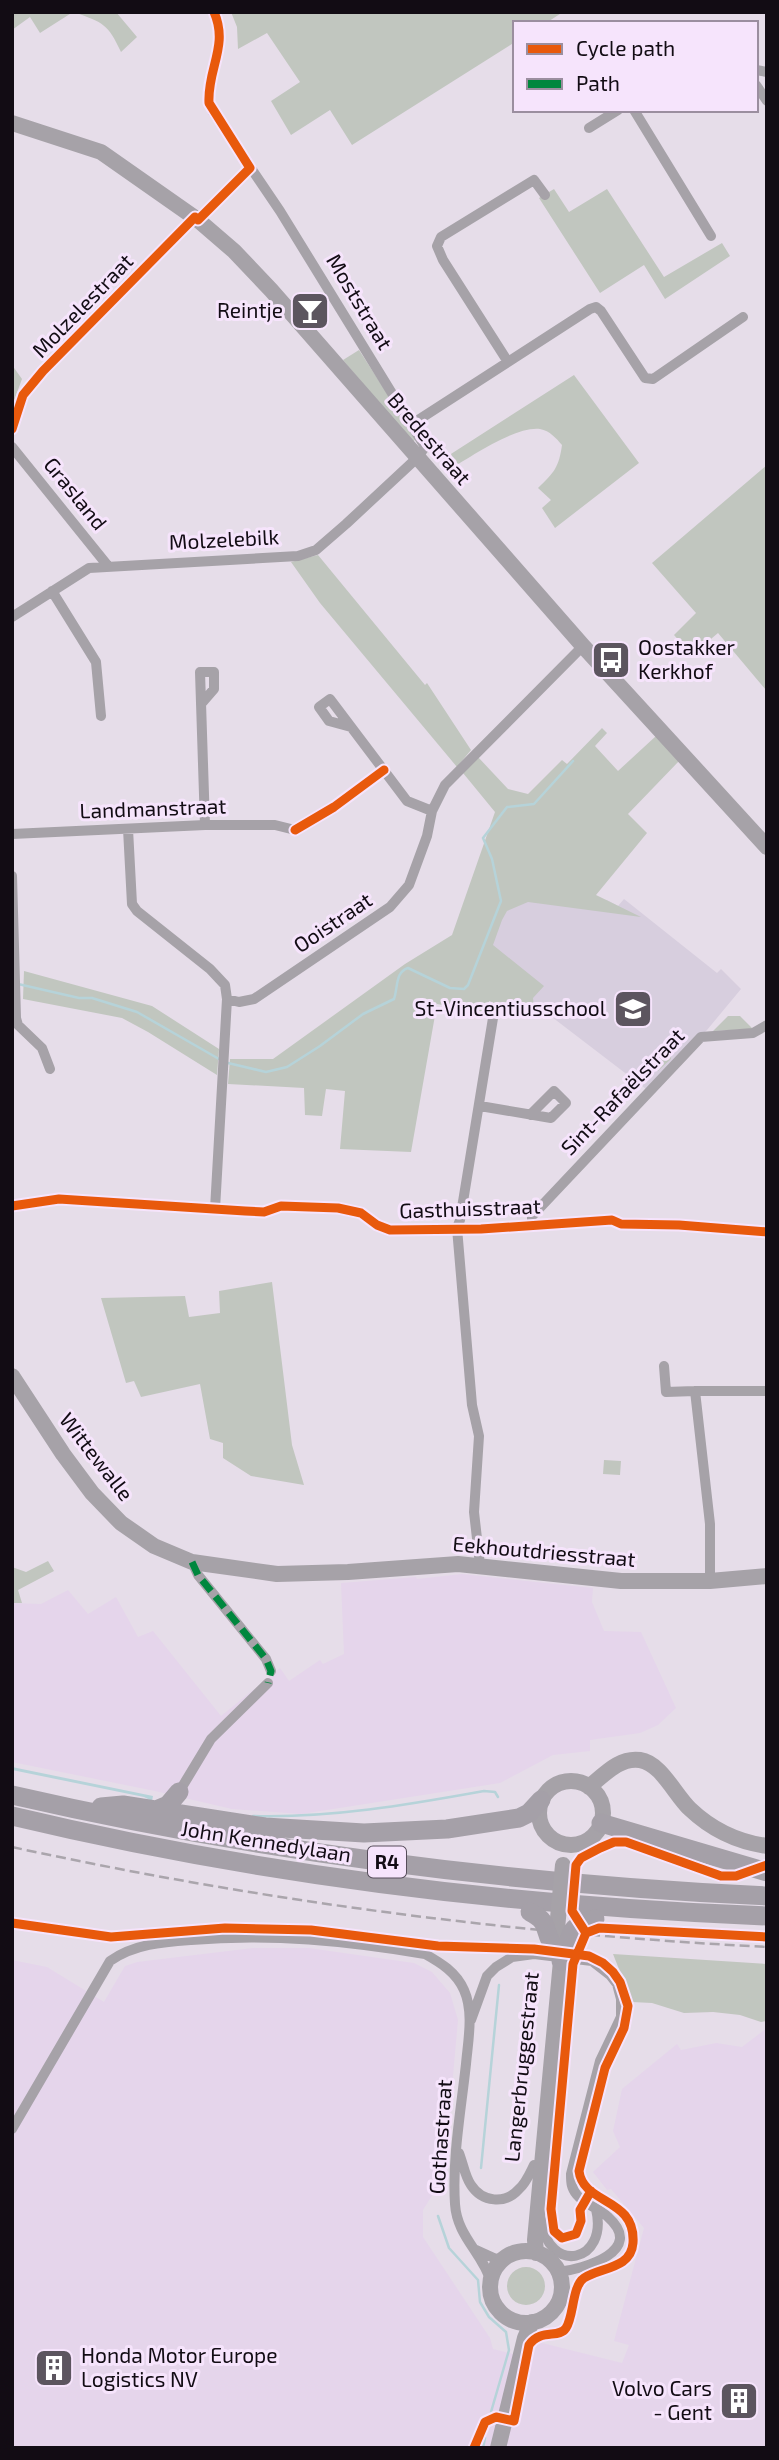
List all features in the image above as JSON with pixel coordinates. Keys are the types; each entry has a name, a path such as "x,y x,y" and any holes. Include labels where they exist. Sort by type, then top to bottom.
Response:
{"highway":[{"name":"John Kennedylaan","path":"12,1787 100,1807 216,1828 435,1859 767,1888"},
{"path":"156,1810 168,1805 179,1792"},
{"path":"179,1792 181,1807 191,1815"},
{"name":"John Kennedylaan","path":"12,1795 126,1821 299,1850 440,1869 511,1877 767,1896"},
{"path":"100,1807 123,1805 292,1830 392,1832 447,1829 519,1818 530,1813 541,1800"},
{"name":"John Kennedylaan","path":"12,1816 237,1862 425,1889 626,1908 767,1916"},
{"path":"35,1821 75,1834 252,1873 396,1897 530,1912 547,1925 550,1942 558,1959 567,1950 568,1937 574,1928 596,1919 767,1928"},
{"path":"601,1823 767,1872"}],"street":[{"name":"Moststraat","path":"214,12 220,26 220,44 208,91 209,103 280,211 412,424 425,447 417,458"},
{"path":"589,128 615,112"},
{"path":"635,112 710,236"},
{"name":"Bredestraat","path":"12,123 101,152 196,218 234,251 583,646 767,847"},
{"path":"196,218 250,168"},
{"path":"508,362 443,260 437,246 440,237 534,180 545,195"},
{"name":"Molzelestraat","path":"12,429 23,395 43,370 196,218"},
{"path":"412,424 596,307 645,378 653,379 743,317"},
{"name":"Grasland","path":"12,447 108,566"},
{"name":"Molzelebilk","path":"12,617 89,568 298,556 316,550 417,458"},
{"path":"51,591 96,662 101,716"},
{"name":"Ooistraat","path":"227,999 239,1002 254,999 390,907 409,885 427,836 432,811 445,785 583,646"},
{"path":"201,704 205,825"},
{"path":"351,727 407,801 432,811"},
{"name":"Landmanstraat","path":"12,834 205,825 275,825 295,830"},
{"path":"128,829 132,905 210,969 225,985 227,999 215,1209"},
{"path":"12,876 18,1025 42,1048 50,1069"},
{"path":"457,1228 494,1012"},
{"name":"Sint-Rafaëlstraat","path":"532,1225 531,1216 701,1037 744,1035 767,1025"},
{"path":"480,1106 530,1115"},
{"name":"Gasthuisstraat","path":"12,1206 59,1199 264,1212 281,1206 338,1208 361,1213 377,1225 390,1230 612,1220 621,1224 679,1224 767,1232"},
{"name":"Gasthuisstraat","path":"457,1228 472,1405 479,1436 474,1511 480,1565"},
{"path":"664,1366 666,1392 767,1391"},
{"name":"Wittewalle","path":"12,1376 63,1454 92,1493 121,1523 154,1546 192,1562"},
{"path":"695,1391 710,1524 710,1581"},
{"path":"192,1562 198,1575 266,1659 271,1671"},
{"name":"Eekhoutdriesstraat","path":"192,1562 288,1574 458,1564 621,1581 710,1581 767,1576"},
{"path":"179,1792 211,1739 268,1683"},
{"path":"589,1787 618,1763 641,1760 658,1770 688,1808 704,1821 749,1844 767,1846"},
{"path":"541,1800 547,1791 563,1782 572,1781 589,1787 601,1803 601,1823"},
{"name":"Langerbruggestraat","path":"541,1800 538,1811 544,1831 560,1844 567,1865"},
{"name":"Langerbruggestraat","path":"491,2282 496,2267 521,2254 535,2240 567,1865 577,1845 592,1837 601,1823"},
{"path":"560,1844 577,1845"},
{"path":"12,2129 110,1961 133,1948 225,1937 268,1937 310,1939 425,1954 453,1973 463,1987 470,2025"},
{"path":"470,2025 488,1976 512,1957 534,1954 592,1961 617,1984 621,1999 621,2017 600,2061 571,2174 571,2186 577,2196 608,2216 617,2226 618,2244 614,2253 583,2267 558,2272"},
{"name":"Langerbruggestraat","path":"521,2254 528,2225 558,1959"},
{"name":"Gothastraat","path":"470,2025 455,2206 459,2226 489,2274 491,2282"},
{"path":"458,2148 469,2184 478,2194 493,2200 511,2196 519,2190 534,2165"},
{"path":"539,2203 545,2239 558,2253 570,2256 590,2249 596,2240 599,2229 596,2209"},
{"path":"472,2248 496,2259 521,2254 549,2260 558,2272 562,2286 559,2300 546,2317 532,2322 510,2319"},
{"path":"491,2282 495,2304 510,2319 517,2337 518,2370"},
{"path":"498,2448 525,2339 532,2322"}],"shaded area":[{"path":"12,12 73,12 40,33 30,17 12,30"},
{"path":"74,12 116,12 137,37 121,52 104,26"},
{"path":"231,12 563,12 549,21 513,21 513,43 352,145 330,110 291,135 271,101 300,82 267,33 238,49 237,27"},
{"path":"554,189 569,212 607,189 664,277 722,243 730,256 665,299 644,265 600,293 539,198"},
{"path":"359,350 416,438 414,441 411,442 343,360"},
{"path":"12,365 22,379 12,406"},
{"path":"574,375 639,463 555,528 542,508 551,500 538,488 555,469 562,445 547,431 529,429 517,433 491,444 445,472 440,461"},
{"path":"767,465 766,690 718,633 692,655 674,635 696,613 652,563"},
{"path":"318,555 425,685 427,683 471,750 457,767 320,603 291,562"},
{"path":"602,728 607,733 595,746 618,771 656,736 680,760 628,814 647,833 596,895 641,917 528,902 507,911 493,945 544,986 533,998 535,1019 489,1001 489,1013 437,1004 411,1152 340,1149 345,1091 326,1089 322,1116 305,1115 304,1088 228,1084 230,1059 273,1059 405,964 452,935 495,812 463,773 478,757 508,789 528,794 562,760 567,764"},
{"name":"St-Vincentiusschool","path":"573,897 607,900 618,906 624,899 717,973 721,969 741,989 707,1030 646,1089 480,962 505,901"},
{"path":"24,971 152,1006 219,1049 217,1075 122,1018 23,999"},
{"path":"728,1016 740,1016 753,1029 713,1031"},
{"path":"671,1052 671,1059 658,1071 653,1068 660,1055"},
{"path":"272,1282 292,1445 304,1485 251,1476 223,1458 223,1443 210,1439 200,1384 141,1397 134,1381 126,1383 101,1298 185,1296 189,1317 220,1313 219,1291"},
{"path":"604,1460 621,1461 620,1475 603,1474"},
{"path":"48,1561 54,1571 18,1590 22,1603 12,1603 12,1567 26,1572"},
{"path":"462,1574 593,1588 592,1602 604,1631 641,1632 676,1708 658,1725 640,1733 590,1740 590,1751 553,1755 500,1783 301,1814 232,1809 12,1762 12,1603 41,1604 68,1590 88,1614 116,1597 138,1637 153,1631 221,1716 280,1668 289,1681 320,1660 323,1664 344,1654 341,1583"},
{"path":"253,1948 309,1948 414,1963 432,1972 450,1993 458,2020 444,2176 423,2210 423,2237 490,2338 493,2349 532,2359 538,2342 622,2363 629,2345 614,2341 644,2228 593,2172 620,2147 613,2131 622,2089 677,2044 681,2050 716,2043 742,2047 767,2028 767,2448 12,2448 12,1960 47,1967 104,2002 125,1966 137,1962"},
{"path":"613,1954 767,1964 767,2021 713,2012 684,2013 652,2003 632,2002"},
{"path":"526,2267 540,2272 545,2286 540,2300 526,2305 512,2300 507,2286 512,2272"}],"water":[{"path":"12,1767 153,1796 152,1801 144,1797 12,1770"}],"waterway":[{"path":"228,1063 266,1072 287,1067 363,1014 394,999 399,977 408,968 450,988 464,989 468,985 501,901 492,859 483,838 507,807 534,804 573,761"},
{"path":"18,984 79,998 92,998 137,1012 219,1059"},
{"path":"253,1816 340,1813 484,1791 495,1792 498,1797"},
{"path":"481,2168 499,1985"},
{"path":"438,2216 449,2248 478,2280 480,2302 489,2317 506,2332 509,2350 491,2412"},
{"path":"483,2448 485,2438"}],"railway":[{"path":"12,1847 199,1884 388,1912 577,1933 767,1947"}],"marked path":[{"path":"192,1562 198,1575 266,1659 271,1671 268,1683"}],"cycle path":[{"path":"12,429 23,395 43,371 195,217 198,220 250,168 209,103 219,36 214,12"},
{"path":"295,830 334,807 384,770"},
{"path":"12,1206 59,1199 264,1212 281,1206 338,1208 361,1213 377,1225 390,1230 481,1229 612,1220 621,1224 679,1225 767,1232"},
{"path":"586,1933 572,1911 576,1865 581,1858 614,1842 626,1842 721,1876 736,1876 767,1865"},
{"path":"12,1923 111,1937 225,1928 311,1930 438,1946 534,1949 589,1956 613,1972 620,1982 628,2006 624,2028 605,2068 579,2171 590,2190 626,2217 632,2228 631,2252 621,2263 591,2274 580,2282 569,2323 563,2331 539,2337 529,2345 514,2421 496,2417 485,2422 474,2448"},
{"path":"591,2191 580,2210 581,2221 576,2234 562,2238 554,2231 551,2209 573,1964 586,1933 599,1928 767,1937"}],"place":[{"name":"Reintje","path":"310,311"},
{"name":"Oostakker Kerkhof","path":"611,660"},
{"name":"St-Vincentiusschool","path":"633,1009"},
{"name":"Honda Motor Europe Logistics NV","path":"54,2368"},
{"name":"Volvo Cars - Gent","path":"739,2401"}]}
